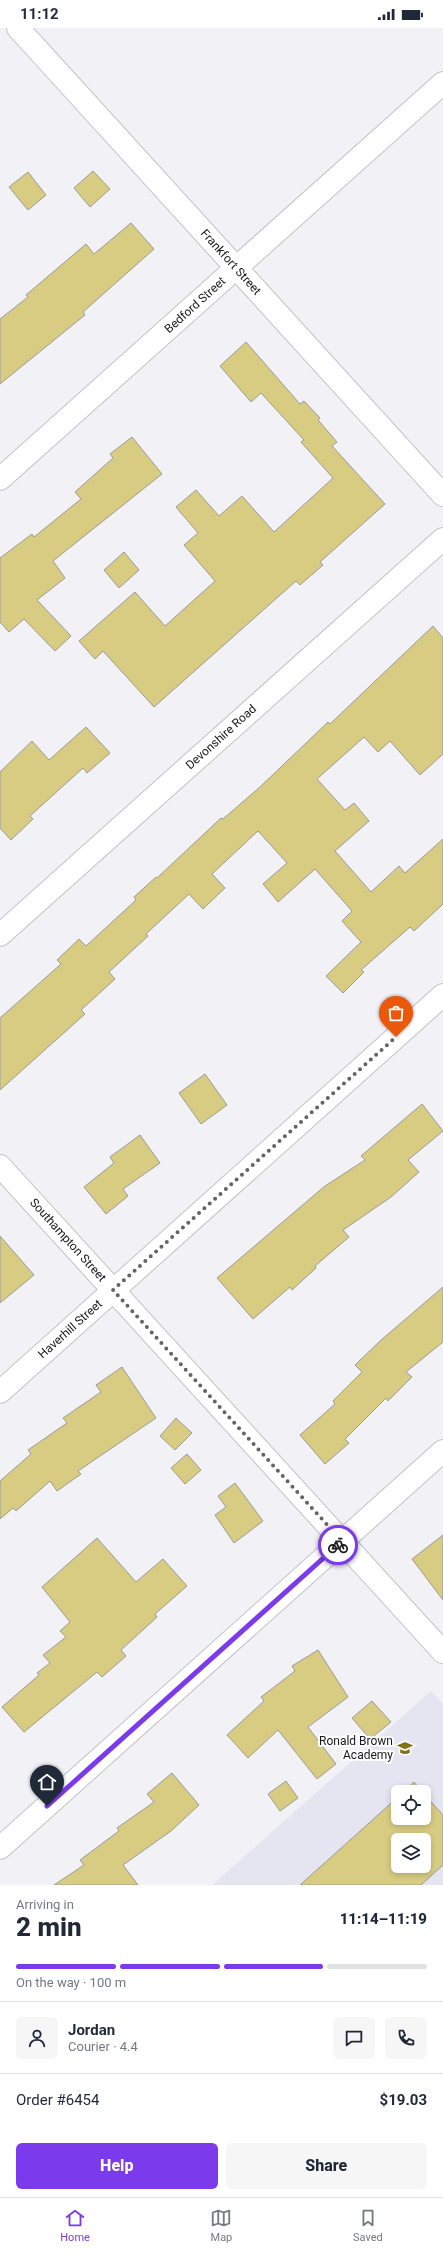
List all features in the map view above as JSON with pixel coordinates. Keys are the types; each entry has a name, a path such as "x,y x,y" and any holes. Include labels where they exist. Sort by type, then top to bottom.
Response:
{"street":[{"name":"Frankfort Street","path":"18,28 443,495"},
{"name":"Bedford Street","path":"0,479 443,83"},
{"name":"Devonshire Road","path":"0,935 443,538"},
{"name":"Haverhill Street","path":"0,1392 443,995"},
{"name":"Southampton Street","path":"0,1166 443,1652"},
{"path":"0,1848 443,1451"}],"shaded area":[{"name":"Ronald Brown Academy","path":"431,1691 443,1704 443,1885 212,1885"}],"building":[{"path":"93,171 110,189 90,207 74,188"},
{"path":"28,172 46,195 28,210 9,187"},
{"path":"131,223 154,249 83,312 85,315 0,384 0,319 28,297 26,295 86,244 94,254"},
{"path":"246,342 300,404 304,401 320,418 318,420 337,442 332,446 385,504 320,562 323,565 300,585 296,581 154,707 103,651 95,659 79,641 135,592 165,626 215,581 184,545 198,533 176,507 196,490 219,516 242,496 274,532 333,478 301,442 304,440 261,393 251,402 220,366"},
{"path":"132,437 162,474 53,561 65,578 37,600 71,636 55,651 24,619 9,632 0,622 0,558 32,534 34,537 81,499 75,492 113,458 110,454"},
{"path":"124,552 139,570 119,588 104,570"},
{"path":"433,626 443,638 443,754 420,775 390,741 378,752 364,737 317,779 345,810 354,803 369,821 335,851 371,892 399,866 405,873 443,839 443,904 414,931 410,927 361,970 364,972 343,993 326,976 361,942 342,921 352,911 315,869 278,902 263,884 287,863 258,831 212,874 225,888 203,909 189,894 146,934 148,936 109,972 115,979 81,1010 85,1014 0,1090 0,1018 61,964 57,960 79,939 86,946 136,900 134,897 156,877 157,878 221,818 223,819 260,787 328,722 330,724"},
{"path":"86,727 110,753 87,773 83,768 30,816 33,819 11,840 0,828 0,772 32,741 49,760"},
{"path":"205,1074 227,1105 201,1124 179,1093"},
{"path":"422,1104 443,1131 408,1160 419,1172 391,1197 343,1230 349,1237 315,1266 316,1268 292,1290 290,1287 253,1319 217,1278 325,1186 365,1160 361,1156"},
{"path":"140,1135 160,1163 123,1189 128,1196 106,1214 84,1187 114,1163 110,1157"},
{"path":"0,1236 34,1275 0,1303"},
{"path":"443,1287 443,1342 406,1372 412,1377 388,1401 386,1398 345,1439 349,1443 325,1464 300,1435 335,1404 333,1401 362,1372 355,1365 380,1341"},
{"path":"122,1367 156,1418 78,1471 81,1474 57,1491 50,1481 16,1511 13,1508 0,1519 0,1481 31,1454 28,1450 67,1423 63,1418 101,1392 96,1385"},
{"path":"176,1418 192,1433 175,1450 160,1436"},
{"path":"187,1454 201,1470 185,1484 171,1468"},
{"path":"235,1483 263,1521 234,1543 215,1515 226,1507 218,1496"},
{"path":"443,1535 443,1600 412,1559"},
{"path":"97,1538 136,1582 163,1559 187,1586 155,1614 157,1617 121,1650 126,1656 102,1677 97,1672 24,1732 2,1707 39,1675 37,1673 50,1663 43,1655 66,1637 60,1631 70,1622 42,1587"},
{"path":"318,1650 348,1697 308,1727 336,1764 317,1779 278,1730 248,1758 227,1735 264,1701 261,1697 295,1671 292,1666"},
{"path":"372,1701 391,1722 370,1739 352,1718"},
{"path":"172,1773 199,1805 171,1831 123,1865 138,1885 54,1885 84,1865 80,1860 119,1831 117,1828 154,1802 147,1794"},
{"path":"286,1781 298,1798 280,1811 268,1794"},
{"path":"431,1802 443,1815 443,1865 421,1885 300,1885 391,1803 391,1825 431,1825"}],"way so far":[{"path":"338,1545 342,1541 113,1290 396,1037"}],"place":[{"name":"Ronald Brown Academy","path":"405,1748"}],"route":[{"path":"47,1806 338,1545"}]}
